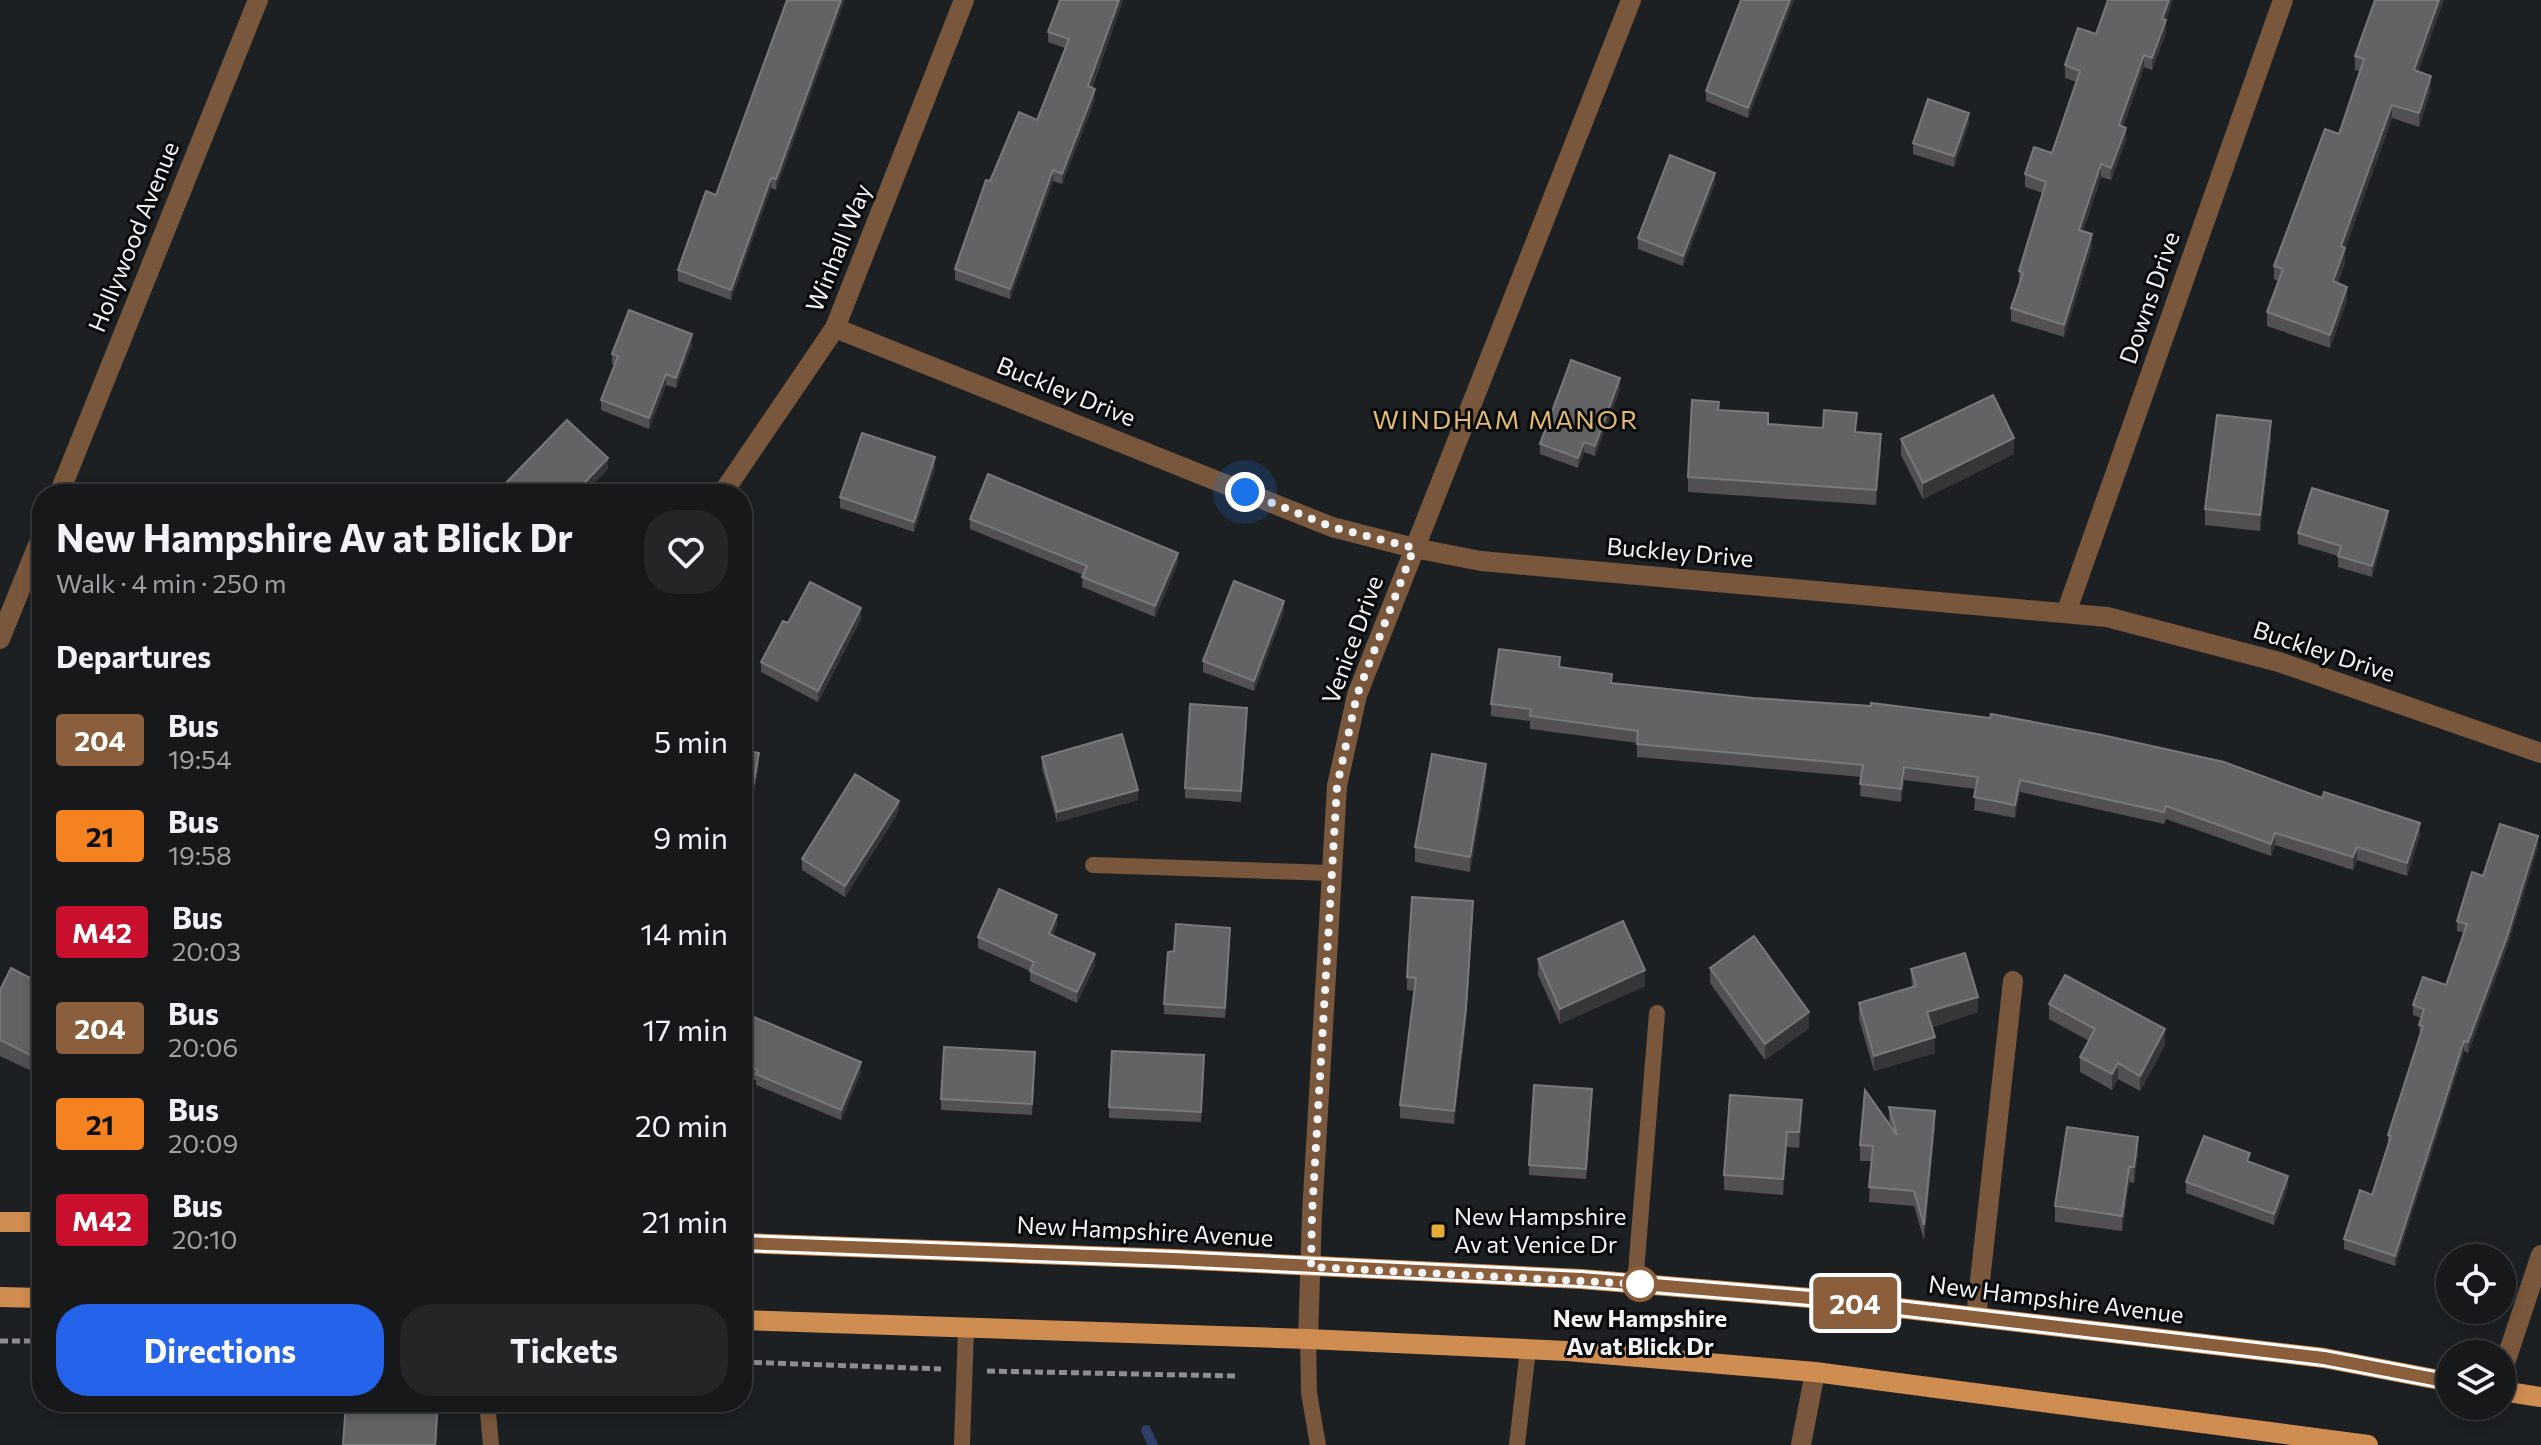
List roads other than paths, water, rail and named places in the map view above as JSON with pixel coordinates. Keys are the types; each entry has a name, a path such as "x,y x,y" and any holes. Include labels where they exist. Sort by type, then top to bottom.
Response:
{"main road":[{"path":"0,1222 32,1222"},
{"name":"New Hampshire Avenue","path":"752,1243 1082,1255 1635,1284 1822,1299 2324,1358 2436,1379"},
{"path":"0,1297 32,1298"},
{"path":"752,1320 1528,1349 1815,1372 2368,1445"},
{"path":"2516,1393 2541,1397"}],"street":[{"name":"Hollywood Avenue","path":"63,484 258,0"},
{"name":"Winhall Way","path":"729,484 835,328 964,0"},
{"name":"Venice Drive","path":"1308,1339 1312,1214 1337,786 1357,695 1631,0"},
{"name":"Downs Drive","path":"2066,613 2283,0"},
{"name":"Buckley Drive","path":"835,328 1332,527 1414,548 1481,561 2107,617 2279,662 2541,753"},
{"path":"0,639 32,560"},
{"path":"1976,1317 2013,981"},
{"path":"2513,1340 2541,1255"},
{"path":"1801,1445 1815,1372"}],"lane":[{"path":"1093,865 1332,873"},
{"path":"1635,1284 1657,1013"},
{"path":"962,1445 966,1328"},
{"path":"1308,1339 1309,1393 1318,1445"},
{"path":"1517,1445 1528,1349"},
{"path":"488,1412 491,1445"}],"waterway":[{"path":"1146,1430 1153,1445"}],"place":[{"name":"New Hampshire Av at Venice Dr","path":"1438,1231"},
{"name":"New Hampshire Av at Blick Dr","path":"1640,1284"}],"district":[{"name":"WINDHAM MANOR","path":"1506,420"}]}
